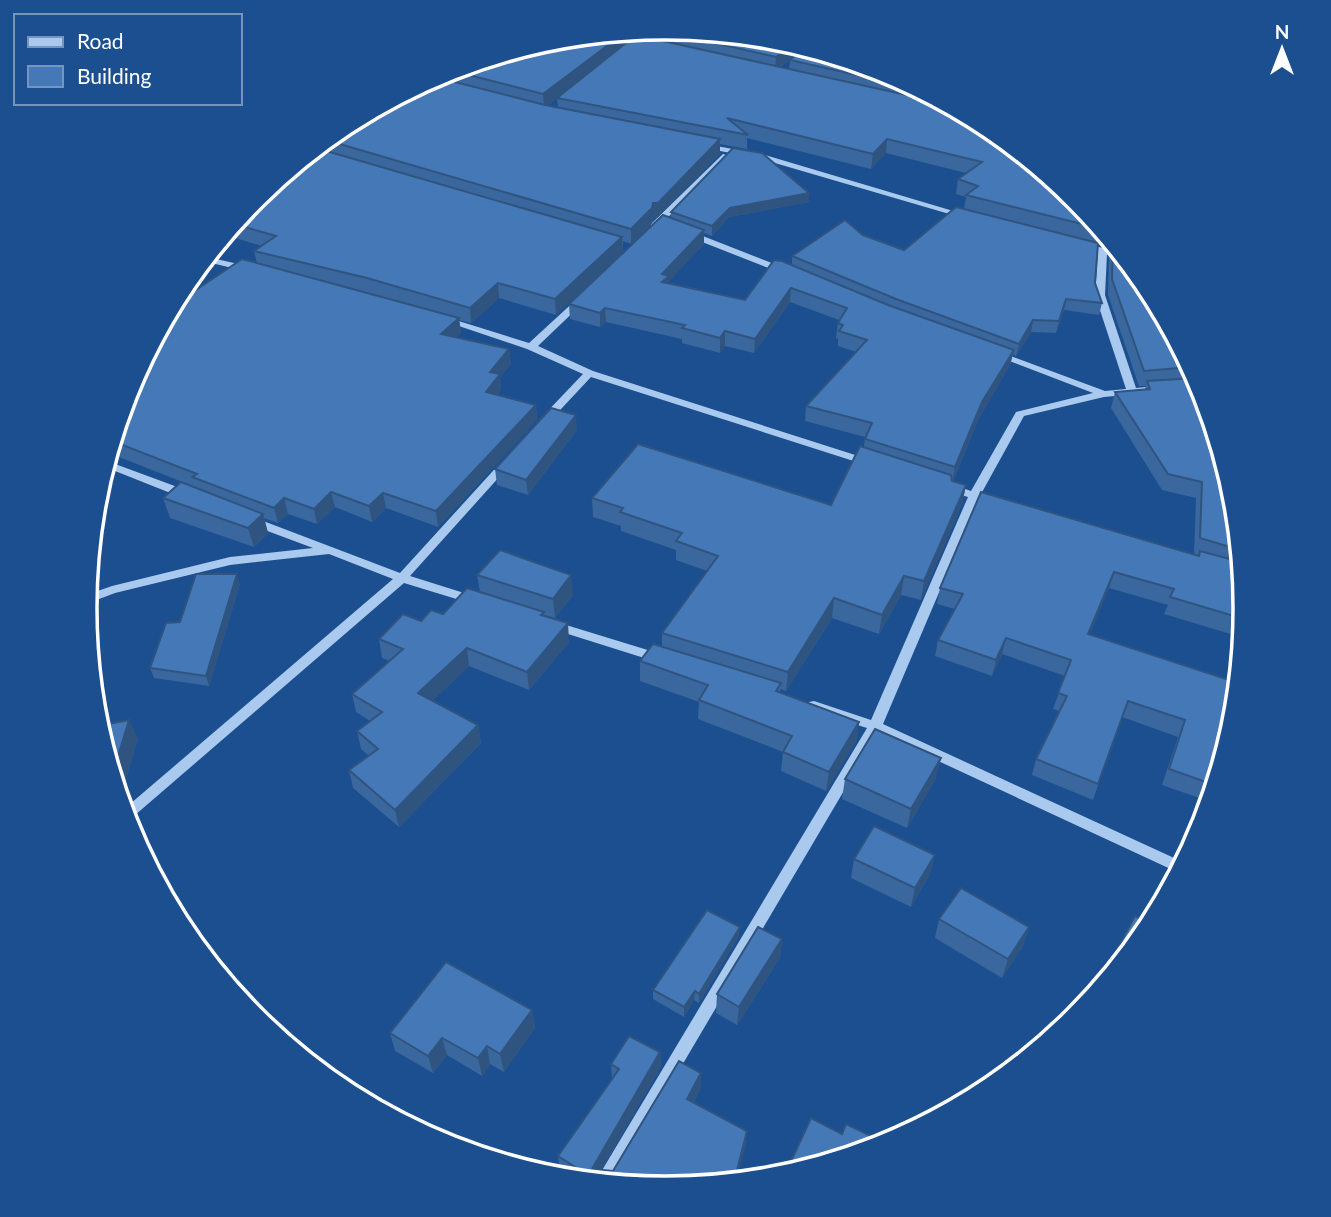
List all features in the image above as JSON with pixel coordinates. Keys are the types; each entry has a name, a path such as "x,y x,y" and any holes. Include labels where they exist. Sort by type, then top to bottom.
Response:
{"street":[{"path":"692,143 731,150 977,219"},
{"path":"650,232 731,150"},
{"path":"658,222 671,227"},
{"path":"684,232 794,275"},
{"path":"1078,244 1107,252"},
{"path":"1103,251 1100,295 1132,390"},
{"path":"216,262 260,272"},
{"path":"531,347 587,294"},
{"path":"433,316 531,347 589,373 881,466"},
{"path":"991,352 1104,394"},
{"path":"533,434 589,373"},
{"path":"608,1174 875,726 974,496 1020,414 1104,394 1167,388"},
{"path":"134,809 402,578 514,455"},
{"path":"115,468 193,498"},
{"path":"934,483 1001,504"},
{"path":"243,517 402,578 494,607"},
{"path":"97,596 230,561 330,550"},
{"path":"534,619 678,664"},
{"path":"796,701 875,726 1173,864"}],"building":[{"path":"659,40 909,96 950,116 1011,158 1040,181 1084,224 966,195 978,186 958,179 982,162 887,139 873,154 727,118 748,135 557,98 628,41"},
{"path":"707,41 782,53 776,57"},
{"path":"611,43 543,94 470,75 555,51"},
{"path":"795,56 865,77 790,60"},
{"path":"454,82 545,105 720,139 658,203 653,203 652,208 631,229 339,144 381,116"},
{"path":"733,148 762,153 809,193 730,208 712,226 671,212"},
{"path":"329,152 622,237 555,299 498,283 470,308 367,278 254,251 276,236 245,227 291,181"},
{"path":"956,207 1098,243 1095,283 1102,303 1066,299 1059,321 1033,320 1019,344 896,299 792,256 845,220 863,235 904,250"},
{"path":"663,215 704,230 662,274 669,276 662,282 745,300 774,260 782,261 888,305 1014,350 982,402 955,467 865,439 872,423 806,406 867,340 839,331 843,325 838,323 847,308 791,288 755,339 725,331 720,338 682,328 685,325 605,308 600,313 569,304"},
{"path":"242,259 459,318 441,334 509,349 490,372 500,374 486,392 536,405 436,511 383,493 369,506 331,492 314,509 284,498 274,508 192,477 197,474 122,445 156,357 194,291"},
{"path":"1113,259 1158,324 1180,368 1144,371 1112,279"},
{"path":"1185,379 1204,426 1214,461 1230,547 1200,538 1202,482 1168,474 1115,392 1150,389 1147,381"},
{"path":"551,408 576,415 526,480 495,469"},
{"path":"638,444 831,505 860,446 951,475 952,481 966,485 924,581 904,576 882,615 834,598 788,672 662,633 718,556 676,541 682,533 620,512 623,508 592,498"},
{"path":"181,482 263,514 248,528 163,498"},
{"path":"981,492 1199,556 1200,551 1232,560 1234,616 1170,597 1174,589 1114,572 1088,634 1229,680 1230,678 1223,719 1207,782 1169,769 1185,720 1128,701 1098,784 1036,759 1067,696 1058,693 1071,660 1006,638 996,660 938,640 963,594 940,588"},
{"path":"500,550 571,575 553,599 477,575"},
{"path":"196,574 237,574 206,676 150,668 166,623 180,622"},
{"path":"467,588 544,612 541,615 568,623 527,672 467,648 418,693 478,725 395,810 349,770 378,749 357,731 382,712 352,694 403,649 379,639 403,614 421,621 431,610 443,614"},
{"path":"653,644 781,683 776,691 859,722 829,772 783,752 792,736 699,700 708,685 640,661"},
{"path":"129,720 118,758 117,756 109,724"},
{"path":"875,729 941,758 911,809 845,779"},
{"path":"874,826 935,855 915,888 854,859"},
{"path":"961,888 1029,927 1008,959 939,919"},
{"path":"707,910 740,927 699,994 695,991 684,1007 653,990"},
{"path":"1135,916 1141,919 1138,924 1111,960"},
{"path":"758,927 782,939 739,1007 717,994"},
{"path":"446,962 532,1010 500,1054 487,1046 478,1058 442,1038 428,1056 390,1033"},
{"path":"629,1036 660,1052 592,1169 613,1171 679,1061 701,1073 687,1099 747,1131 736,1172 703,1176 628,1176 580,1170 558,1156 619,1069 611,1064"},
{"path":"811,1118 842,1134 846,1124 873,1137 848,1147 790,1162"}]}
